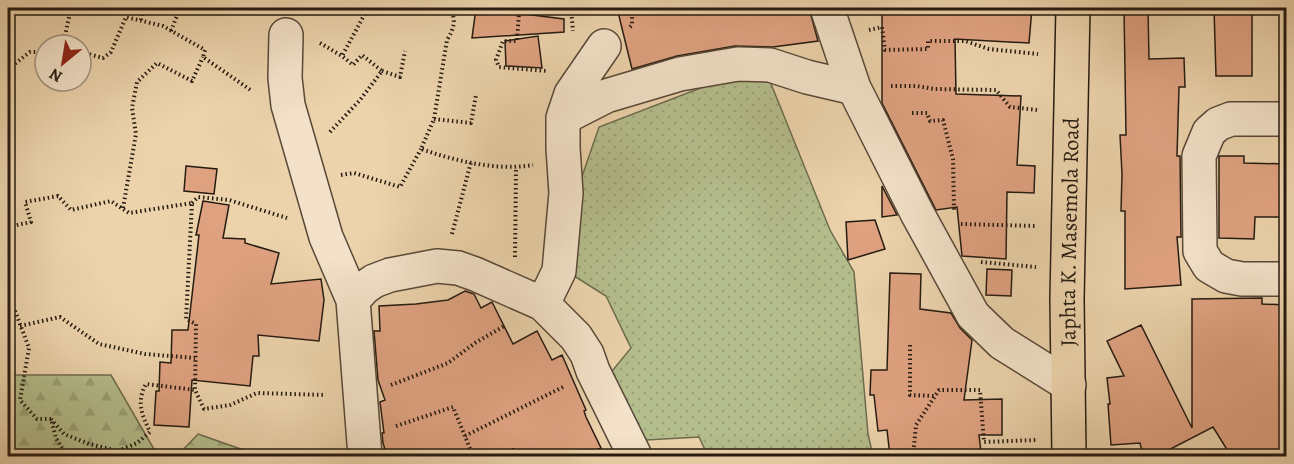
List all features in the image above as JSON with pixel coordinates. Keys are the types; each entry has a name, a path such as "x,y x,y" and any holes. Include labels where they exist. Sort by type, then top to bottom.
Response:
{"main road":[{"name":"Japhta K. Masemola Road","path":"1069,447 1068,270 1073,8"}],"street":[{"path":"833,22 854,88 917,213 973,315 1002,343 1069,385"},
{"path":"301,38 285,78 288,105 324,231 353,300 364,444"},
{"path":"543,304 559,271 566,193 564,118 571,94 604,46"},
{"path":"564,118 606,96 680,74 738,64 770,65 807,77 854,88"},
{"path":"1287,119 1231,119 1218,124 1209,132 1199,156 1200,251 1209,266 1226,276 1242,279 1287,279"},
{"path":"353,300 363,288 374,281 390,275 437,266 458,268 510,288 543,304 576,337 587,354 593,371 635,456"}],"path":[{"path":"66,33 71,8"},
{"path":"141,20 143,8"},
{"path":"171,31 180,8"},
{"path":"342,56 368,8"},
{"path":"382,70 306,166 354,173 400,187 421,149 434,118 447,40 453,31 454,14 449,8"},
{"path":"510,8 519,12 518,41 503,41 496,60 499,67 556,72"},
{"path":"93,55 104,58 111,52 126,16 163,26 205,50 192,81 157,63 137,82 132,108 136,134 123,209"},
{"path":"833,22 882,27 885,50 928,49 928,41 965,41 989,49 1072,58"},
{"path":"301,38 342,56 353,65 362,55 382,70 400,77 405,51"},
{"path":"8,69 33,52"},
{"path":"203,57 255,93"},
{"path":"854,88 872,85 996,90 1010,107 1071,115"},
{"path":"434,118 471,123 476,95"},
{"path":"912,113 927,113 930,121 944,120 953,159 954,214"},
{"path":"421,149 455,161 516,168 537,164"},
{"path":"437,266 449,243 471,162"},
{"path":"510,288 515,268 516,168"},
{"path":"8,227 31,222 25,202 58,196 71,210 111,201 129,213 192,203 198,197 229,200 324,231"},
{"path":"192,203 186,319 196,324 195,390 204,409 230,405 258,393 360,397 448,363 475,343 543,304"},
{"path":"955,223 1069,227"},
{"path":"979,262 1068,270"},
{"path":"8,307 14,308 29,348 20,400 37,419 51,419 64,434 89,444 118,451 137,443 150,432 140,411 141,393 146,384 195,390"},
{"path":"21,326 60,316 99,344 145,354 195,358"},
{"path":"910,345 910,394 935,396"},
{"path":"465,436 593,371"},
{"path":"914,456 916,425 939,390 980,390 984,442 1069,447"},
{"path":"364,444 403,424 453,407 472,456"},
{"path":"51,419 56,438 64,455 67,456"},
{"path":"500,456 513,450 516,456"}],"green space":[{"path":"763,64 830,230 854,272 868,434 873,456 708,456 699,437 646,440 608,376 631,348 606,296 571,274 574,200 599,127"},
{"path":"8,375 111,375 158,456 8,456"},
{"path":"198,434 252,453 247,456 177,456"}],"building":[{"path":"476,8 502,8 501,11 564,19 564,32 472,38"},
{"path":"617,8 809,8 818,41 773,47 735,46 677,56 632,69"},
{"path":"882,8 1032,8 1029,43 955,39 956,94 1021,96 1017,165 1035,166 1034,193 1007,192 1006,259 962,256 957,207 936,210 882,103"},
{"path":"1124,8 1148,8 1149,59 1184,58 1185,87 1179,87 1177,156 1180,156 1181,237 1177,237 1181,285 1125,289 1125,211 1121,211 1120,135 1126,135"},
{"path":"1214,8 1248,8 1248,12 1252,12 1252,76 1216,76"},
{"path":"538,36 542,68 506,66 505,41"},
{"path":"1219,156 1244,156 1244,163 1287,164 1287,217 1255,217 1254,239 1219,238"},
{"path":"186,166 217,169 214,194 184,191"},
{"path":"882,186 897,215 882,217"},
{"path":"203,201 229,205 223,238 245,239 245,243 279,253 271,284 321,279 324,300 319,341 258,335 259,356 253,356 250,386 192,380 189,427 154,425 160,362 171,363 172,330 188,330 199,235 196,235"},
{"path":"875,220 885,249 848,260 846,222"},
{"path":"987,269 1012,270 1011,296 986,295"},
{"path":"890,273 921,274 920,309 951,313 960,328 972,340 964,400 1002,399 1002,435 979,435 981,452 967,453 967,456 890,456 887,430 878,431 874,395 870,395 871,370 887,370"},
{"path":"465,291 474,294 481,308 492,302 513,344 537,331 552,360 562,355 586,410 584,411 586,417 601,448 584,456 387,456 383,443 380,402 385,400 378,380 374,331 380,331 379,306 448,300"},
{"path":"1262,298 1262,304 1287,305 1287,456 1231,456 1213,427 1157,456 1143,456 1140,443 1111,445 1107,378 1124,376 1107,341 1141,325 1192,428 1192,299"}]}
